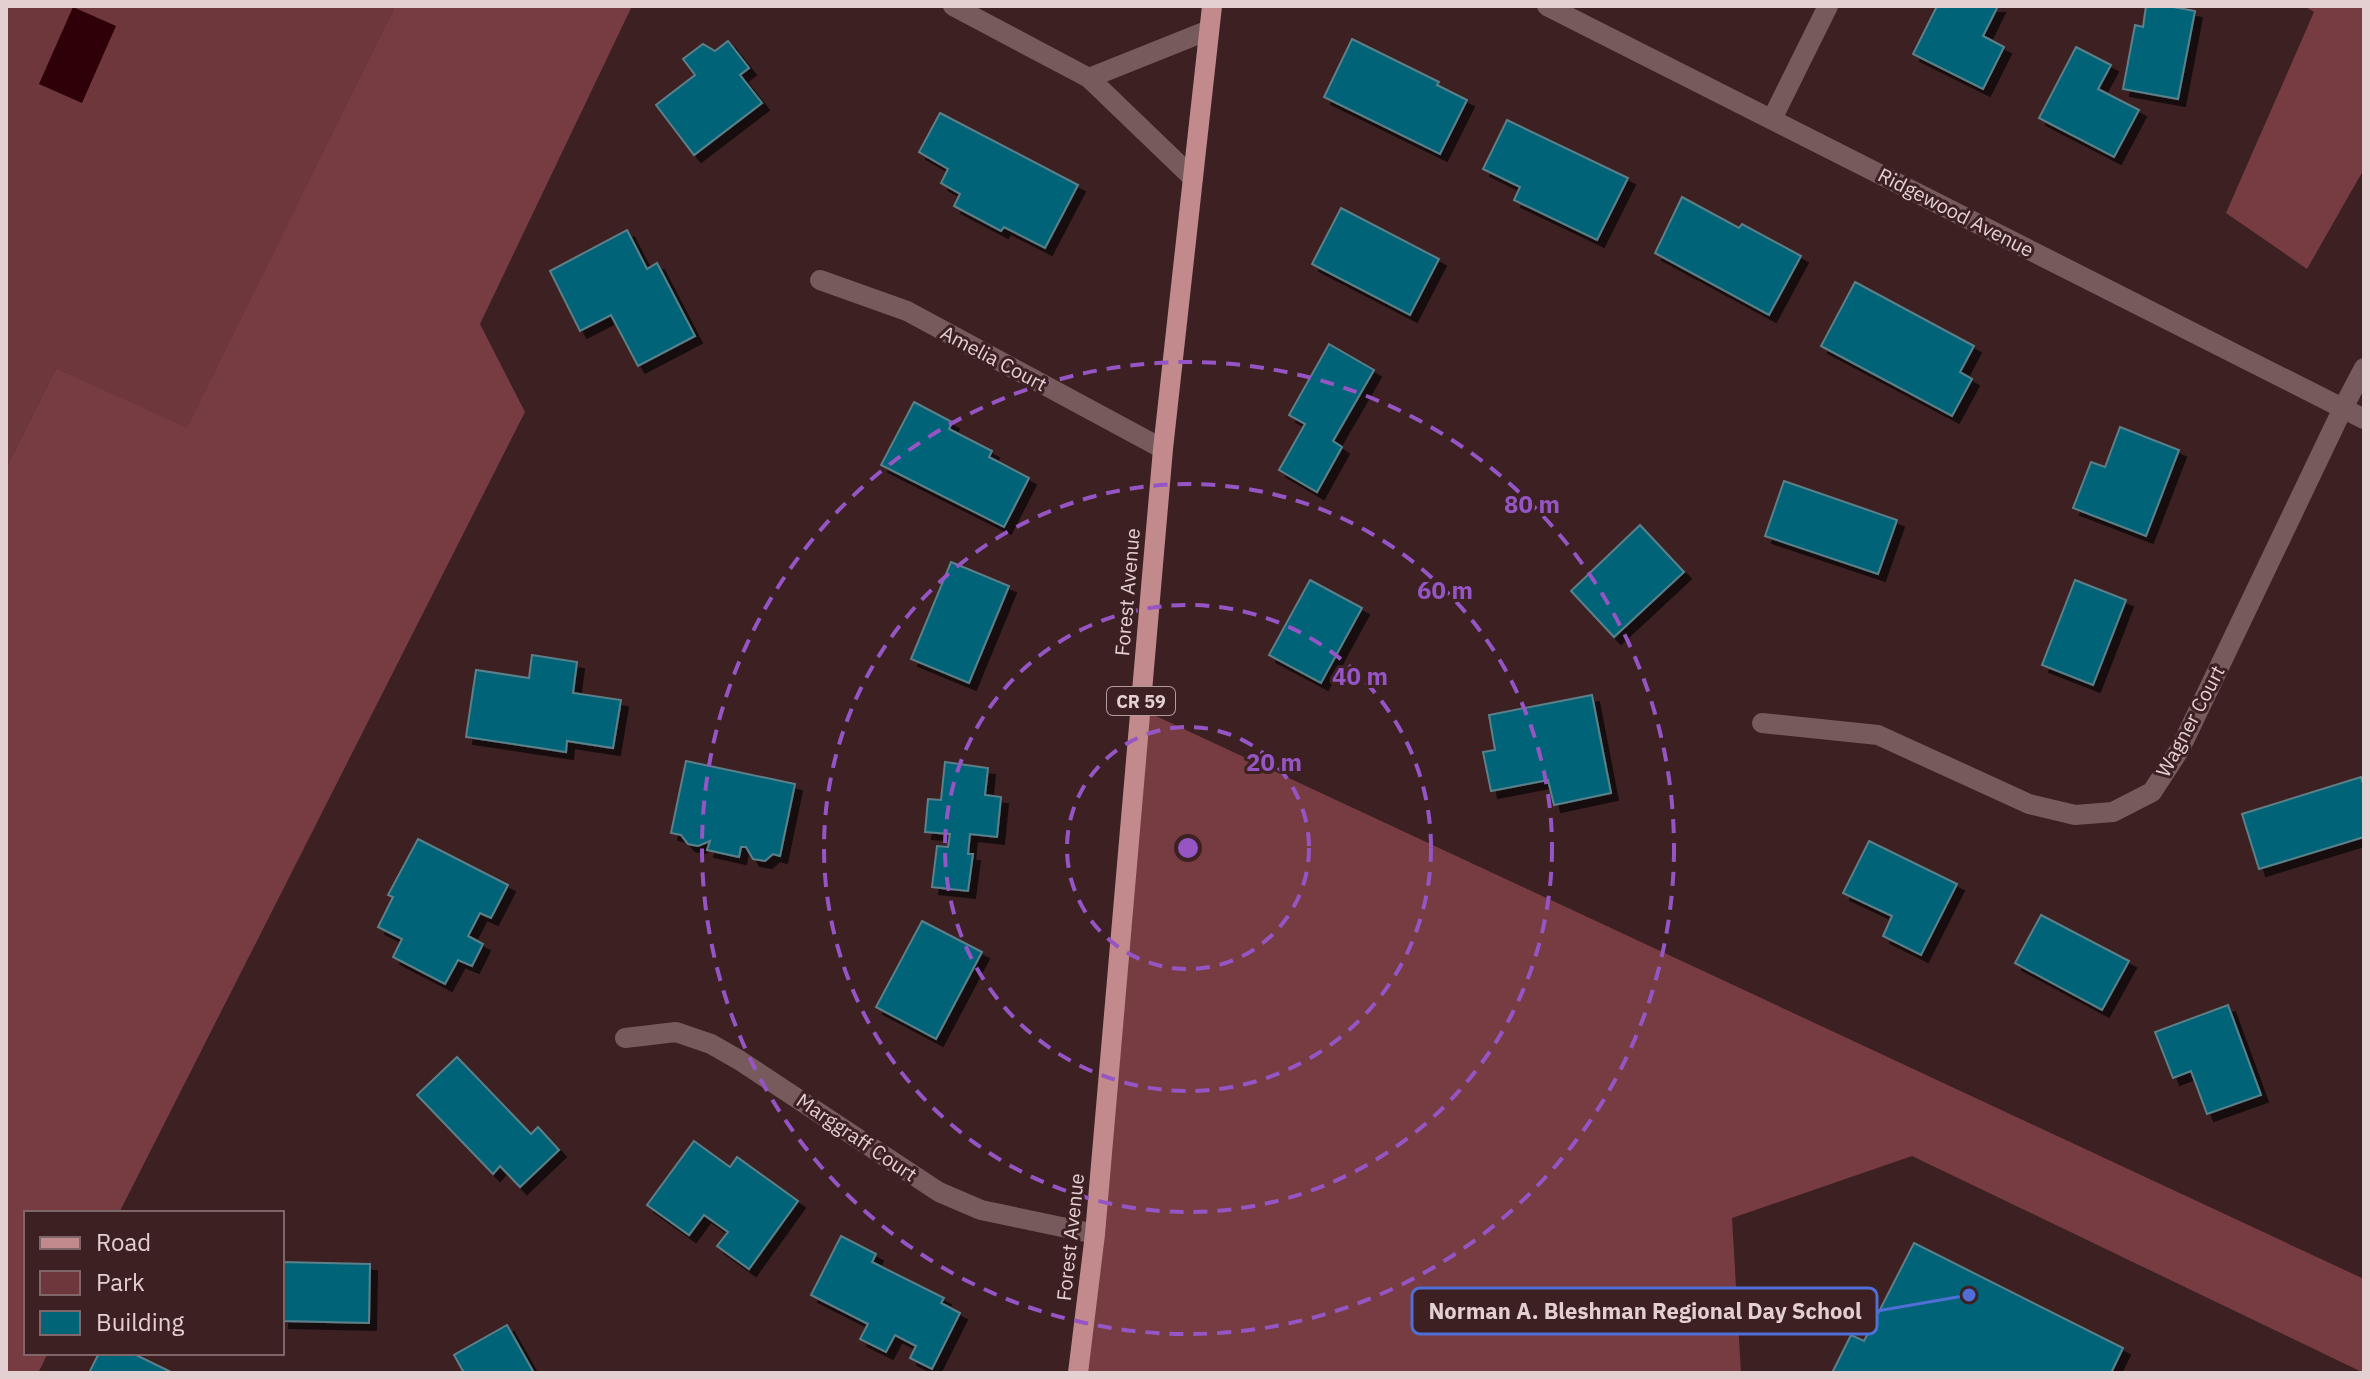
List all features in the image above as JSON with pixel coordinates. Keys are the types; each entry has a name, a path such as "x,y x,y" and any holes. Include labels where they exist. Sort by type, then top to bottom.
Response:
{"main road":[{"name":"Forest Avenue","path":"1078,1373 1095,1234 1163,449 1212,6"}],"street":[{"path":"953,6 1089,78 1193,178"},
{"name":"Ridgewood Avenue","path":"1547,6 2364,419"},
{"path":"1772,119 1828,6"},
{"path":"1089,78 1209,30"},
{"name":"Amelia Court","path":"820,280 907,311 1163,449"},
{"name":"Wagner Court","path":"1762,723 1878,735 2029,804 2075,815 2113,812 2152,792 2180,749 2364,368"},
{"name":"Marggraff Court","path":"625,1038 676,1032 711,1044 939,1192 981,1210 1095,1234"}],"green space":[{"path":"6,6 395,6 187,429 56,368 6,468"}],"shaded area":[{"path":"395,6 632,6 480,324 525,412 120,1211 24,1211 24,1355 47,1355 38,1373 6,1373 6,468 56,368 187,428"},
{"path":"2304,6 2364,6 2364,169 2307,269 2226,213 2314,12"},
{"path":"73,7 116,26 82,103 39,84"},
{"path":"1143,710 2364,1279 2364,1373 1912,1156 1732,1218 1741,1373 1078,1373"}],"building":[{"path":"1937,6 1998,6 1983,36 2004,47 1983,89 1913,54"},
{"path":"2146,6 2195,11 2178,99 2123,89 2135,25 2143,27"},
{"path":"1352,39 1439,82 1437,85 1467,100 1440,154 1324,97"},
{"path":"728,41 749,68 740,75 762,103 694,155 656,105 695,75 683,59 703,44 715,51"},
{"path":"2076,47 2111,65 2098,89 2139,110 2114,157 2039,118"},
{"path":"940,113 1078,185 1045,248 1004,227 1001,231 954,206 960,194 941,183 948,169 919,152"},
{"path":"1507,120 1628,178 1597,240 1514,200 1520,187 1483,169"},
{"path":"1682,197 1739,228 1742,224 1801,256 1769,315 1655,253"},
{"path":"1341,208 1439,259 1410,315 1312,264"},
{"path":"627,230 647,269 657,263 695,336 638,366 611,315 580,331 550,271"},
{"path":"1855,282 1974,346 1960,372 1972,379 1952,416 1821,346"},
{"path":"1329,344 1374,370 1333,441 1342,447 1317,492 1279,470 1305,424 1289,415"},
{"path":"914,402 952,422 949,429 992,451 989,457 1029,478 1004,527 881,465"},
{"path":"2120,427 2179,450 2146,536 2073,508 2091,462 2105,467"},
{"path":"1784,481 1897,520 1878,574 1765,536"},
{"path":"1640,525 1684,572 1614,637 1571,591"},
{"path":"951,562 1009,586 969,683 911,659"},
{"path":"1310,580 1362,608 1321,683 1269,655"},
{"path":"2075,580 2126,600 2093,685 2042,665"},
{"path":"532,655 577,662 573,693 621,700 613,748 567,741 566,752 466,737 476,670 529,678"},
{"path":"1592,695 1611,793 1554,805 1548,780 1491,791 1483,752 1495,750 1489,715"},
{"path":"686,761 795,784 780,856 773,854 765,861 753,859 746,847 741,847 739,857 707,850 710,841 698,846 688,844 681,835 671,833"},
{"path":"945,762 988,768 985,795 1001,797 997,837 970,834 968,854 973,854 968,891 932,887 937,846 948,847 950,834 925,832 928,799 941,800"},
{"path":"2361,777 2364,787 2364,837 2259,869 2242,814"},
{"path":"418,839 508,885 491,918 480,913 468,936 483,944 472,966 458,960 445,984 393,957 402,939 378,927 393,897 388,895"},
{"path":"1869,841 1957,884 1921,955 1883,936 1892,916 1843,893"},
{"path":"2041,915 2129,961 2102,1010 2015,963"},
{"path":"922,921 982,952 936,1039 876,1007"},
{"path":"2228,1005 2261,1095 2207,1114 2191,1071 2173,1078 2155,1032"},
{"path":"457,1057 531,1134 538,1127 559,1150 520,1187 500,1166 493,1174 417,1095"},
{"path":"694,1141 730,1167 737,1157 798,1201 749,1269 717,1246 728,1232 704,1215 689,1235 647,1205"},
{"path":"841,1236 876,1254 872,1262 944,1298 941,1303 960,1313 932,1369 910,1358 916,1346 895,1335 886,1352 860,1339 868,1324 811,1295"},
{"path":"1914,1243 2123,1348 2111,1373 1832,1373 1851,1335 1864,1341"},
{"path":"284,1262 370,1264 369,1323 284,1321"},
{"path":"507,1325 534,1373 464,1373 454,1355"},
{"path":"98,1355 136,1355 173,1373 89,1373"}],"place":[{"name":"Norman A. Bleshman Regional Day School","path":"1969,1295"}]}
